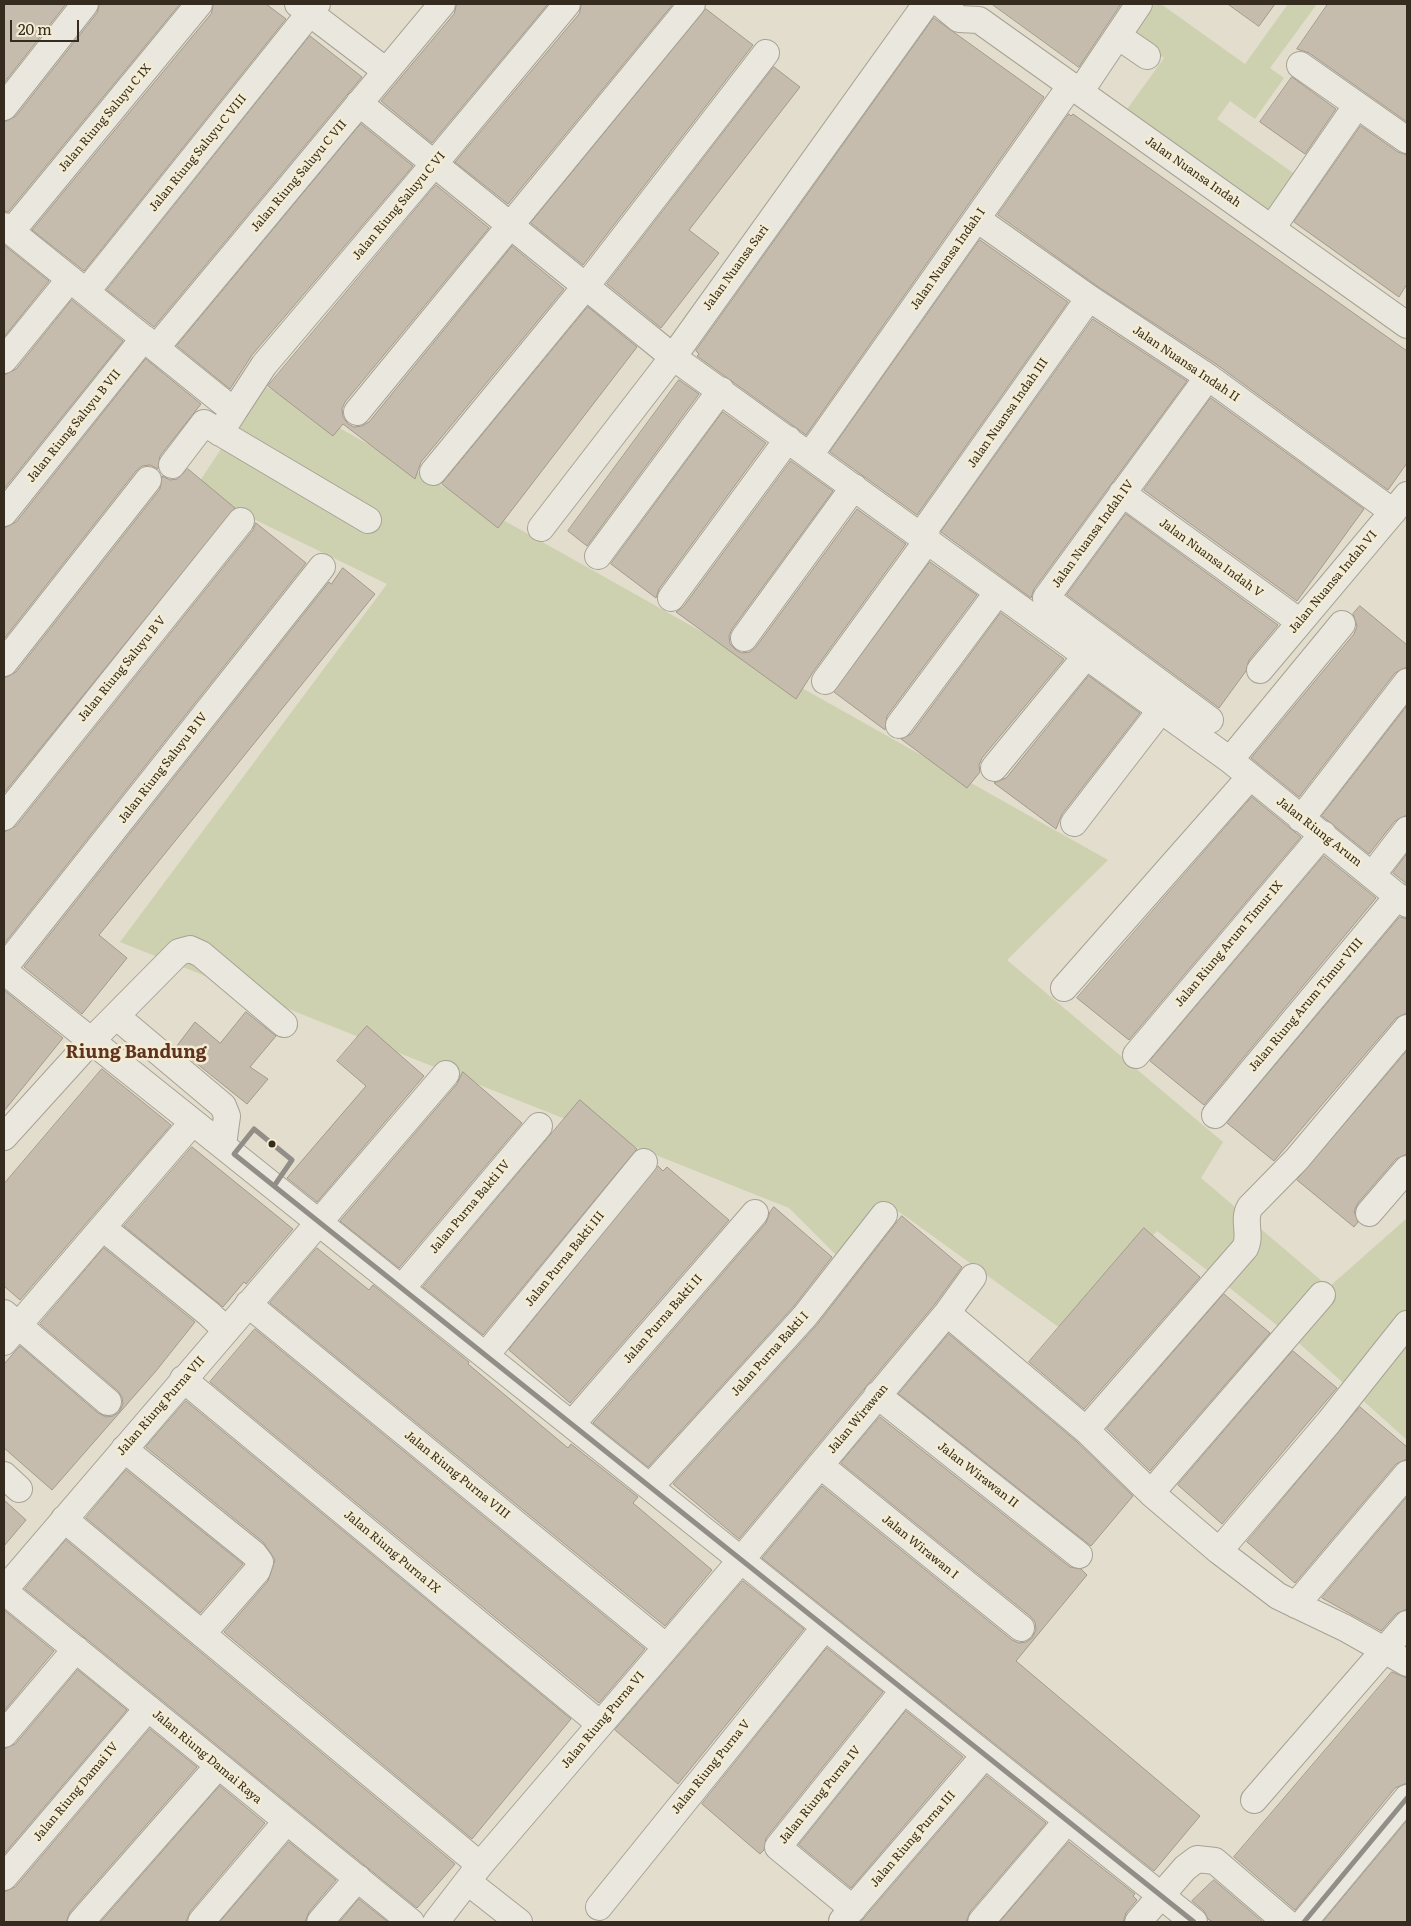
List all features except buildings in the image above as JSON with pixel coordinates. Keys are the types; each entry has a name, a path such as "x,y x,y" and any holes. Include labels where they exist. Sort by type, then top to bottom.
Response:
{"street":[{"path":"4,107 85,4"},
{"name":"Jalan Riung Saluyu C IX","path":"7,229 199,4"},
{"name":"Jalan Riung Saluyu C VII","path":"150,343 359,103 442,4"},
{"name":"Jalan Riung Saluyu C VI","path":"220,433 264,365 567,4"},
{"path":"357,412 509,224 692,4"},
{"name":"Jalan Nuansa Indah I","path":"810,456 825,431 977,218 1075,88 1118,36 1140,4"},
{"name":"Jalan Nuansa Indah","path":"936,5 958,19 976,12 1075,88 1406,321"},
{"name":"Jalan Nuansa Sari","path":"541,528 674,357 936,5"},
{"path":"308,7 386,71"},
{"name":"Jalan Riung Saluyu C VIII","path":"4,360 78,286 308,7"},
{"path":"1118,36 1147,56"},
{"path":"433,472 586,286 766,53"},
{"path":"1300,65 1407,140"},
{"name":"Jalan Riung Arum","path":"359,103 674,357 854,487 926,534 998,592 1230,760 1249,778 1323,834 1403,900"},
{"path":"1272,228 1357,105"},
{"name":"Jalan Nuansa Indah II","path":"977,218 1089,298 1400,503"},
{"path":"7,229 234,411"},
{"name":"Jalan Nuansa Indah III","path":"825,681 1089,298"},
{"name":"Jalan Riung Saluyu B VII","path":"4,514 150,343"},
{"name":"Jalan Nuansa Indah IV","path":"1208,377 1046,598 1210,720"},
{"path":"598,556 721,390"},
{"path":"172,465 204,424 368,520"},
{"path":"671,598 788,440"},
{"path":"4,663 148,480"},
{"path":"744,638 854,487"},
{"name":"Jalan Nuansa Indah V","path":"1122,493 1300,622"},
{"name":"Jalan Nuansa Indah VI","path":"1260,670 1400,503"},
{"name":"Jalan Riung Saluyu B V","path":"4,817 241,521"},
{"name":"Jalan Riung Saluyu B IV","path":"4,970 322,566"},
{"path":"899,725 998,592"},
{"path":"1230,760 1342,624"},
{"path":"994,768 1086,656"},
{"path":"1302,819 1407,682"},
{"path":"1074,823 1161,710"},
{"path":"1064,988 1249,778"},
{"path":"1373,874 1407,830"},
{"name":"Jalan Riung Arum Timur IX","path":"1136,1055 1323,834"},
{"name":"Jalan Riung Arum Timur VIII","path":"1215,1115 1403,900"},
{"path":"4,1136 91,1041 179,952 190,950 200,954 284,1024"},
{"path":"4,970 1194,1922"},
{"path":"116,1016 223,1106 227,1116 228,1149"},
{"path":"1086,1430 1245,1248 1248,1239 1246,1216 1250,1207 1297,1158 1407,1028"},
{"name":"Jalan Riung Purna VII","path":"4,1590 183,1379 218,1323 248,1304 446,1074"},
{"path":"108,1402 8,1327 103,1228 193,1122"},
{"name":"Jalan Purna Bakti IV","path":"402,1288 539,1126"},
{"name":"Jalan Purna Bakti III","path":"486,1355 644,1162"},
{"path":"1369,1214 1407,1169"},
{"name":"Jalan Purna Bakti II","path":"572,1424 755,1214"},
{"name":"Jalan Purna Bakti I","path":"650,1487 805,1316 884,1216"},
{"path":"103,1228 218,1323"},
{"name":"Jalan Wirawan","path":"741,1560 947,1313 973,1277"},
{"path":"1151,1493 1322,1295"},
{"name":"Jalan Riung Purna VIII","path":"248,1304 665,1646"},
{"path":"947,1313 1086,1430 1151,1493 1219,1552 1278,1596 1397,1657"},
{"path":"1219,1552 1329,1422 1407,1324"},
{"name":"Jalan Riung Purna IX","path":"183,1379 600,1724"},
{"name":"Jalan Wirawan II","path":"877,1395 1079,1555"},
{"path":"124,1450 254,1554 260,1562 257,1571 202,1634"},
{"name":"Jalan Wirawan I","path":"820,1465 1021,1628"},
{"path":"1296,1605 1407,1474"},
{"path":"64,1519 202,1634 474,1874 520,1922"},
{"name":"Jalan Riung Purna VI","path":"474,1874 665,1646 741,1560"},
{"name":"Jalan Riung Damai Raya","path":"4,1590 286,1822 411,1922"},
{"path":"1254,1800 1397,1657 1407,1624"},
{"name":"Jalan Riung Purna V","path":"599,1908 825,1627"},
{"path":"4,1734 76,1649"},
{"name":"Jalan Riung Purna IV","path":"847,1916 778,1847 904,1690"},
{"name":"Jalan Riung Damai IV","path":"4,1877 148,1708"},
{"name":"Jalan Riung Purna III","path":"847,1916 985,1755"},
{"path":"80,1922 218,1766"},
{"path":"1304,1922 1407,1798"},
{"path":"981,1922 1067,1821"},
{"path":"201,1922 286,1822"},
{"path":"1138,1922 1160,1895 1186,1868 1197,1860 1215,1861 1286,1922"},
{"path":"436,1922 474,1874"},
{"path":"320,1922 358,1878"}],"green space":[{"path":"1155,4 1161,4 1245,64 1288,4 1317,4 1270,68 1284,78 1255,119 1230,101 1217,119 1296,175 1267,215 1125,112 1164,58 1133,35"},
{"path":"263,385 1108,860 1007,960 1223,1142 1201,1178 1329,1287 1407,1218 1407,1440 1292,1337 1157,1231 1064,1331 887,1203 842,1261 789,1208 120,942 387,584 194,490"}],"transit line":[{"path":"274,1186 292,1160 254,1129 234,1154 1194,1922"},
{"path":"1304,1922 1407,1798"}],"district":[{"name":"Riung Bandung","path":"136,1053"}]}
